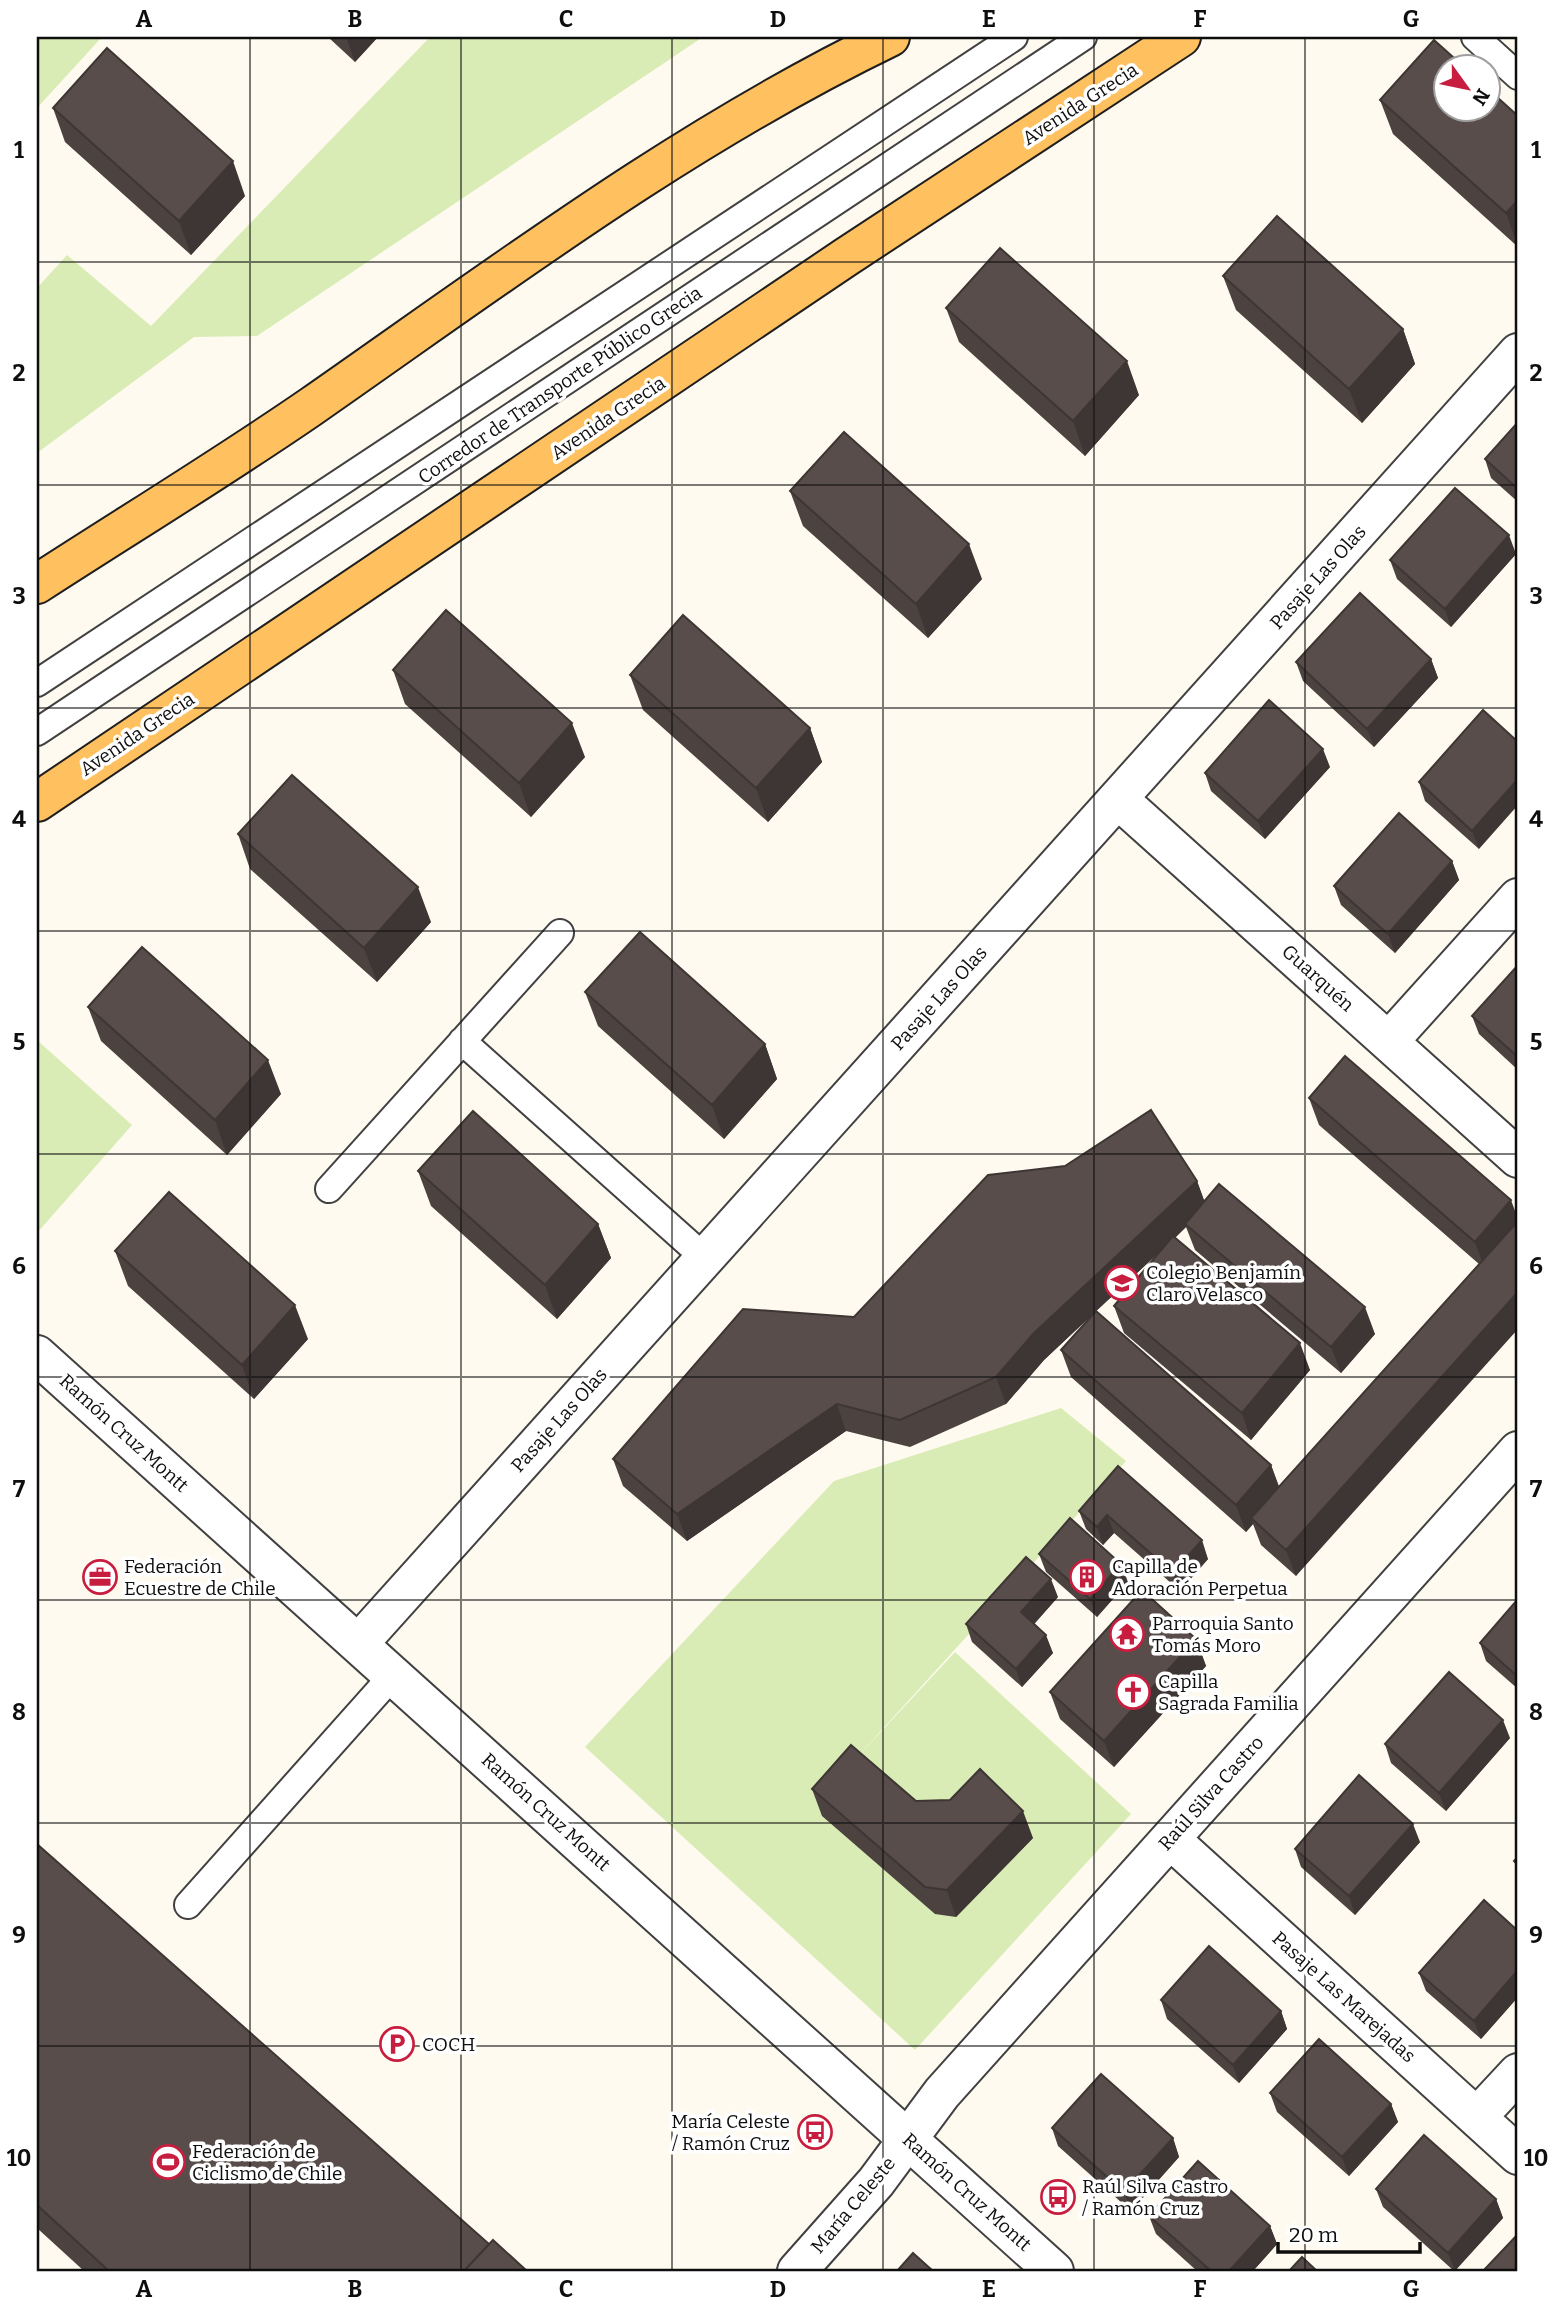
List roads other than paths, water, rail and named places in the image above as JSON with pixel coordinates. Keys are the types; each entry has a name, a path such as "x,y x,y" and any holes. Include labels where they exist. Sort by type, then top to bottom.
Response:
{"main road":[{"path":"37,584 309,408 656,166 823,69 890,37"},
{"name":"Avenida Grecia","path":"37,802 835,265 1181,37"}],"street":[{"name":"Pasaje Las Olas","path":"359,1643 1518,354"},
{"name":"Guarquén","path":"1118,799 1518,1158"},
{"path":"1389,1041 1518,898"},
{"name":"Ramón Cruz Montt","path":"37,1355 1054,2271"},
{"name":"Raúl Silva Castro","path":"909,2138 942,2093 1518,1451"},
{"name":"Pasaje Las Marejadas","path":"1170,1839 1518,2155"},
{"path":"1478,2118 1518,2073"},
{"name":"María Celeste","path":"797,2271 876,2182 909,2138"}],"lane":[{"name":"Corredor de Transporte Público Grecia","path":"37,684 1014,37"},
{"name":"Corredor de Transporte Público Grecia","path":"37,732 1083,37"},
{"path":"1475,37 1518,76"},
{"path":"329,1189 560,933"},
{"path":"462,1041 705,1258"},
{"path":"188,1905 394,1674"}],"place":[{"name":"Colegio Benjamín Claro Velasco","path":"1122,1283"},
{"name":"Federación Ecuestre de Chile","path":"100,1577"},
{"name":"Capilla de Adoración Perpetua","path":"1087,1577"},
{"name":"Parroquia Santo Tomás Moro","path":"1127,1634"},
{"name":"Capilla Sagrada Familia","path":"1133,1692"},
{"name":"COCH","path":"397,2044"},
{"name":"María Celeste / Ramón Cruz","path":"815,2132"},
{"name":"Federación de Ciclismo de Chile","path":"168,2162"},
{"name":"Raúl Silva Castro / Ramón Cruz","path":"1058,2197"}]}
